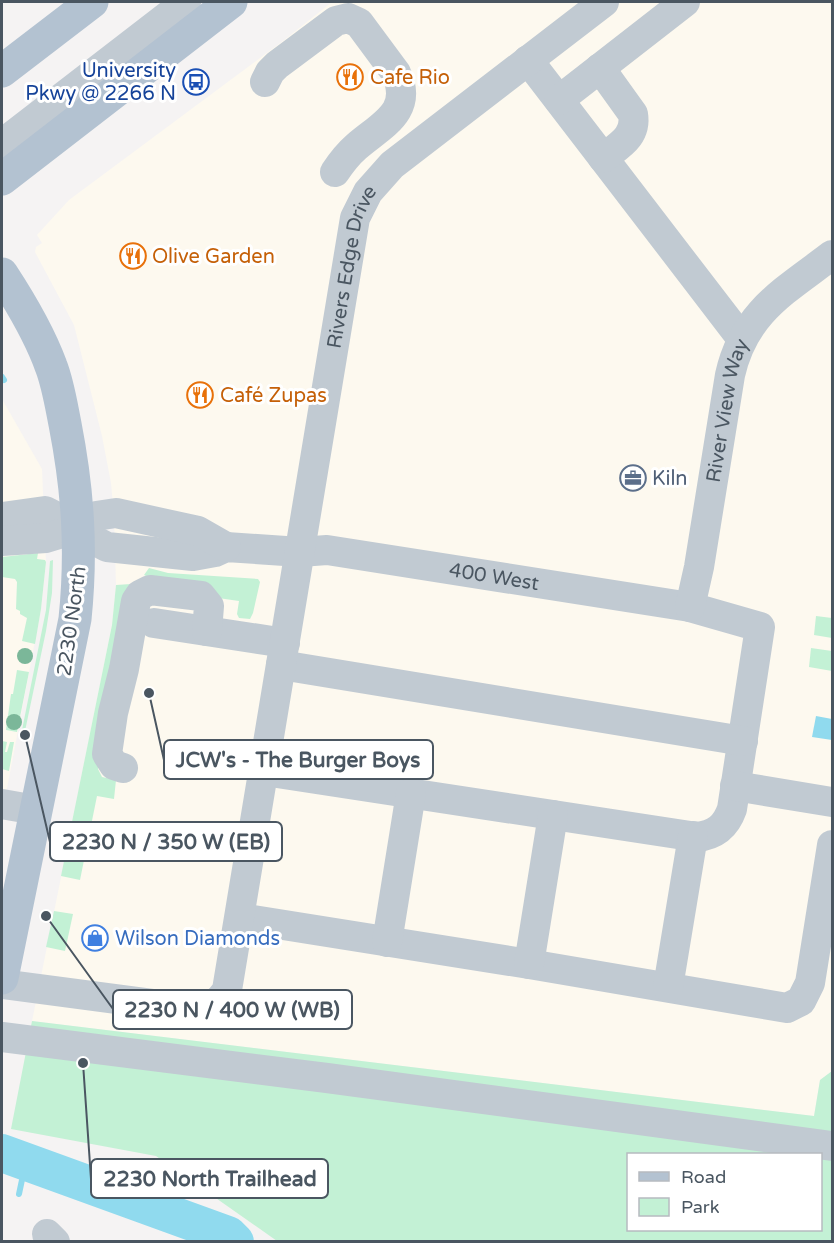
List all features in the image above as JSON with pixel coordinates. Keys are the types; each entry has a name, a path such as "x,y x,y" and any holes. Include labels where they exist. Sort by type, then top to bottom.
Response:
{"main road":[{"path":"2,71 92,2"},
{"path":"2,178 231,2"},
{"name":"2230 North","path":"2,274 20,302 52,367 71,457 80,528 80,575 75,619 36,810 12,873 2,978"}],"street":[{"path":"2,125 163,2"},
{"path":"2,144 186,2"},
{"name":"Rivers Edge Drive","path":"2,984 192,1010 208,1008 222,998 227,990 352,233 360,205 379,177 392,165 604,2"},
{"path":"559,100 684,2"},
{"path":"265,82 277,65 336,21 348,18 358,23 396,73 401,96 396,113 390,120 349,153 335,172"},
{"path":"528,60 742,339"},
{"path":"600,68 633,114 634,120 634,127 627,139 603,158"},
{"name":"River View Way","path":"690,607 699,567 733,359 742,339 765,307 832,255"},
{"name":"400 West","path":"2,517 45,511 80,528 98,544 117,549 193,556 215,552 226,547 300,552 327,550 690,607 760,627 743,741"},
{"path":"2,541 46,538 80,528"},
{"path":"123,768 114,765 107,754 136,601 150,590 201,596 209,606 207,631"},
{"path":"154,623 207,631 283,654 743,741 732,809 723,825 707,836 693,836 264,771"},
{"path":"735,786 832,802"},
{"path":"387,942 411,793"},
{"path":"3,804 36,810"},
{"path":"529,964 553,815"},
{"path":"669,987 693,836"},
{"path":"240,918 787,1008 801,1001 810,983 832,845"},
{"path":"2,1037 339,1079 832,1146"}],"shaded area":[{"path":"332,2 832,2 832,1071 820,1080 814,1116 32,1021 112,625 116,585 111,483 102,436 74,325 35,252 36,247 42,243 37,235 69,200"},
{"path":"2,399 42,469 46,562 41,609 2,815"}],"green space":[{"path":"38,553 37,559 46,562 35,644 22,641 27,618 16,609 17,582 15,579 2,577 2,557"},
{"path":"53,560 52,593 46,631 25,731 22,730 46,610 50,561"},
{"path":"149,568 168,573 258,579 260,582 253,613 250,619 239,618 237,614 239,601 218,598 144,575"},
{"path":"131,584 98,769 102,777 116,780 114,799 97,796 80,880 61,876 112,625 116,585"},
{"path":"816,616 832,618 832,638 814,635"},
{"path":"811,648 832,651 832,671 809,667"},
{"path":"17,670 29,672 17,732 6,730"},
{"path":"2,741 7,742 5,752 10,742 14,742 9,771 2,769"},
{"path":"54,911 73,914 65,951 46,947"},
{"path":"32,1021 814,1116 820,1080 832,1071 832,1241 277,1241 156,1156 11,1129"}],"water":[{"path":"816,716 832,719 832,740 812,737"}],"waterway":[{"path":"2,1153 228,1235 235,1242"},
{"path":"19,1194 26,1161"}],"place":[{"name":"Cafe Rio","path":"350,77"},
{"name":"University Pkwy @ 2266 N","path":"196,82"},
{"name":"Olive Garden","path":"133,256"},
{"name":"Café Zupas","path":"200,395"},
{"name":"Kiln","path":"633,478"},
{"name":"JCW's - The Burger Boys","path":"149,693"},
{"name":"2230 N / 350 W (EB)","path":"25,735"},
{"name":"2230 N / 400 W (WB)","path":"46,916"},
{"name":"Wilson Diamonds","path":"95,938"},
{"name":"2230 North Trailhead","path":"83,1063"}]}
